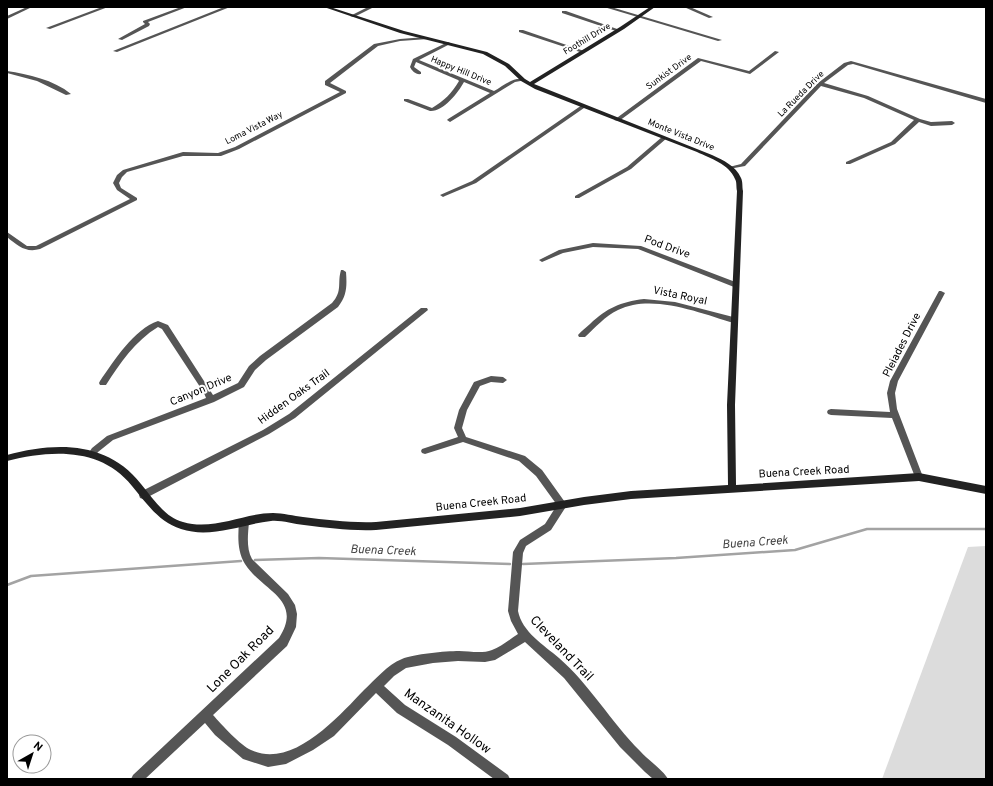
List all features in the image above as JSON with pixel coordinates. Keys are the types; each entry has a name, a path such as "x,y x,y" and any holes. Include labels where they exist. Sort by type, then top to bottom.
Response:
{"main road":[{"name":"Monte Vista Drive","path":"326,7 426,38 477,50 507,65 523,80 530,84 582,107 717,159 731,168"},
{"name":"Foothill Drive","path":"530,84 653,7"},
{"path":"731,168 738,179 740,191 731,405 732,488"},
{"name":"Buena Creek Road","path":"7,458 33,453 55,452 92,454 106,459 120,467 129,475 143,495 170,521 182,526 199,528 225,526 273,517 353,527 376,526 520,512 631,495 919,477 986,490"}],"street":[{"path":"7,18 30,7"},
{"path":"48,28 106,7"},
{"path":"120,39 148,24 146,22 185,7"},
{"path":"115,51 228,7"},
{"path":"352,16 372,7"},
{"path":"606,7 639,17 646,17 720,40"},
{"path":"686,7 711,17"},
{"path":"564,12 618,30"},
{"path":"521,31 582,51"},
{"name":"Loma Vista Way","path":"7,234 26,249 33,250 38,248 135,199 119,189 116,184 119,176 125,171 183,154 219,155 237,148 344,92 327,84 327,82 373,47 400,40 426,38"},
{"path":"419,73 414,70 412,66 415,60 448,43"},
{"name":"Sunkist Drive","path":"618,120 700,59 750,73 777,52"},
{"name":"Happy Hill Drive","path":"415,60 494,93 514,81 523,80"},
{"name":"La Rueda Drive","path":"731,168 743,165 820,84 846,64 856,62 986,101"},
{"path":"7,72 28,76 50,84 68,94"},
{"path":"406,100 432,110 454,95 462,81 459,78"},
{"path":"820,84 866,97 918,120 931,124 952,123"},
{"path":"450,120 494,93"},
{"path":"443,195 458,190 487,173 582,107"},
{"path":"848,164 892,143 918,120"},
{"path":"577,197 629,168 664,138"},
{"name":"Pod Drive","path":"542,260 561,251 593,245 639,247 736,284"},
{"name":"Canyon Drive","path":"92,454 110,438 211,400 241,385 252,368 263,358 335,305 342,298 344,288 343,272"},
{"name":"Pleiades Drive","path":"919,477 896,415 891,397 894,381 942,293"},
{"name":"Vista Royal","path":"582,335 614,308 632,301 659,301 734,320"},
{"name":"Hidden Oaks Trail","path":"143,495 273,428 292,416 424,310"},
{"path":"103,383 132,344 150,328 158,324 165,327 208,392 211,400"},
{"path":"463,439 458,428 463,410 477,384 490,379 503,380"},
{"path":"831,412 896,415"},
{"path":"425,451 463,439 522,458 539,473 562,505"},
{"name":"Cleveland Trail","path":"562,505 548,527 523,543 518,552 513,611 514,618 522,631 567,673 609,725 652,771 662,779"},
{"name":"Lone Oak Road","path":"137,779 283,642 291,626 292,612 286,597 249,562 242,540 244,522"},
{"path":"205,715 219,731 248,755 268,761 286,758 309,746 330,732 390,672 404,663 433,658 458,656 486,658 495,655 526,635"},
{"name":"Manzanita Hollow","path":"376,686 401,709 452,741 504,779"}],"shaded area":[{"path":"986,546 986,779 882,779 968,547"}],"waterway":[{"name":"Buena Creek","path":"523,564 676,558 795,550 867,529 986,529"},
{"name":"Buena Creek","path":"255,560 319,558 510,564"},
{"name":"Buena Creek","path":"7,585 31,576 241,561"}]}
